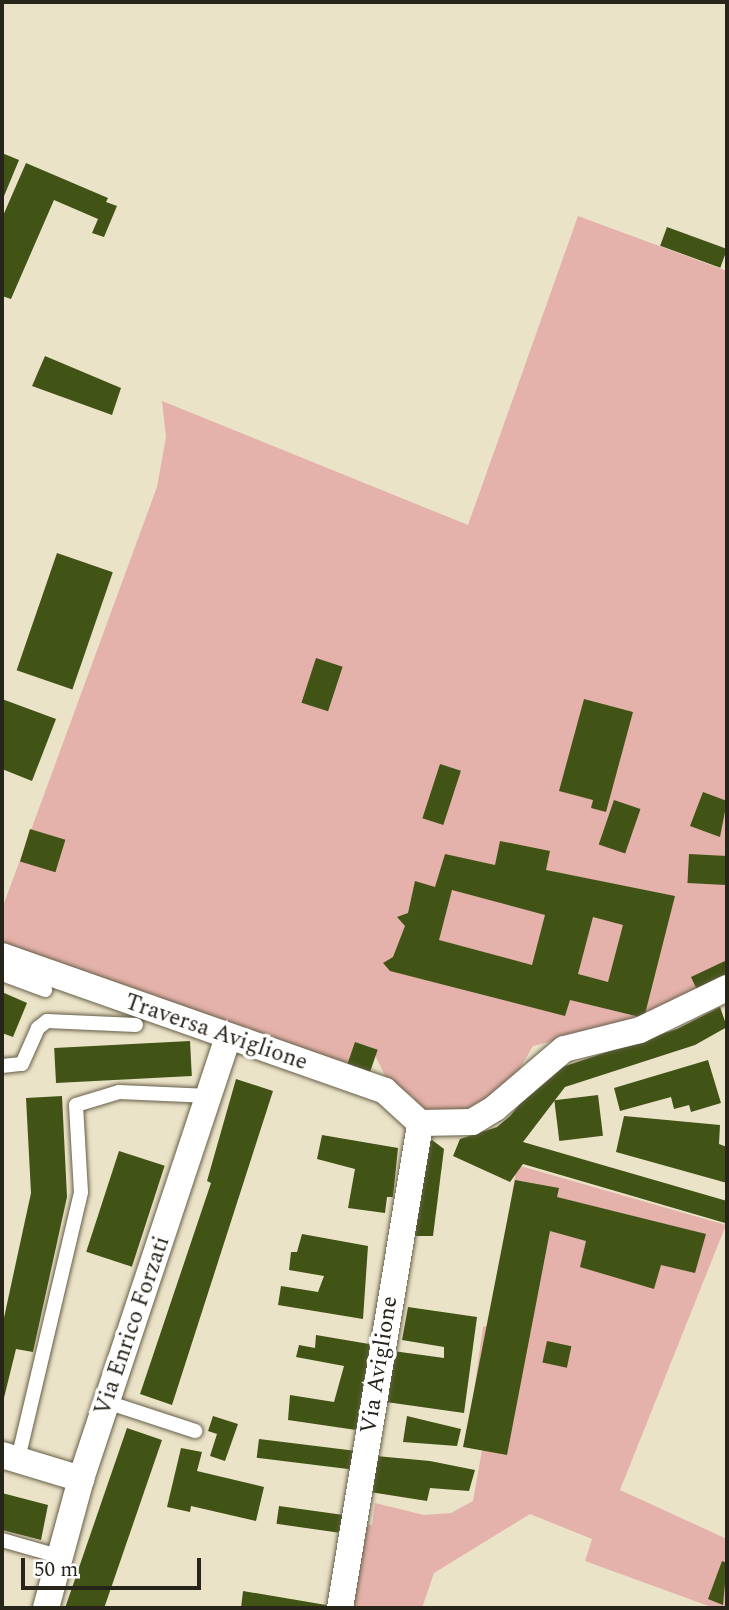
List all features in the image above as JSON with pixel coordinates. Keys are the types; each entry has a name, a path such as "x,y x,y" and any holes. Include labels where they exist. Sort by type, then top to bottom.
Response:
{"street":[{"name":"Traversa Aviglione","path":"2,957 385,1091 420,1123"},
{"path":"420,1123 472,1122 495,1108 564,1049 640,1030 727,988"},
{"name":"Via Enrico Forzati","path":"46,1608 81,1479 225,1045"},
{"name":"Via Aviglione","path":"340,1608 420,1123"},
{"path":"10,1457 81,1479"}],"lane":[{"path":"2,974 45,990"},
{"path":"2,1066 22,1064 38,1028 47,1021 136,1025"},
{"path":"10,1457 81,1192 76,1105 119,1092 210,1096"},
{"path":"107,1402 195,1431"},
{"path":"2,1541 58,1556"}],"shaded area":[{"path":"578,216 727,271 727,976 640,1019 533,1046 516,1075 485,1105 460,1115 426,1115 412,1096 388,1082 374,1053 363,1081 2,952 2,909 157,487 166,437 162,401 468,525"},
{"path":"517,1165 726,1225 620,1490 727,1539 727,1608 714,1608 585,1561 592,1539 530,1514 434,1573 422,1608 349,1608 362,1525 372,1525 375,1503 424,1515 451,1513 473,1501 482,1450 466,1447 483,1327 489,1325"}],"building":[{"path":"2,153 19,160 2,201"},
{"path":"26,163 108,198 106,202 117,206 104,237 92,233 98,219 54,200 11,299 2,296 2,218"},
{"path":"667,227 727,249 720,268 660,246"},
{"path":"45,356 121,388 112,415 32,386"},
{"path":"57,553 113,572 72,689 17,670"},
{"path":"316,658 343,667 328,711 301,703"},
{"path":"2,699 56,719 32,781 2,769"},
{"path":"584,699 633,712 606,812 591,808 593,800 559,791"},
{"path":"440,764 461,771 443,825 422,818"},
{"path":"703,792 727,801 720,837 690,826"},
{"path":"614,800 640,809 625,854 599,844"},
{"path":"30,829 65,840 55,872 20,862"},
{"path":"500,841 550,851 546,870 675,896 644,1018 570,1000 565,1016 390,971 383,963 393,957 405,926 397,917 408,913 415,881 435,887 445,854 495,865","holes":["452,890 545,915 532,965 439,940","593,917 623,925 608,982 578,974"]},
{"path":"689,854 727,856 725,885 687,883"},
{"path":"727,960 727,978 698,992 691,977"},
{"path":"2,992 27,1003 13,1037 2,1033"},
{"path":"720,1007 727,1027 695,1045 565,1087 523,1142 727,1201 725,1223 523,1164 510,1182 453,1156 460,1139 497,1127 510,1116 547,1072 677,1029"},
{"path":"190,1041 192,1076 56,1083 54,1048"},
{"path":"355,1042 378,1050 366,1083 344,1075"},
{"path":"708,1060 721,1103 691,1112 689,1105 674,1109 671,1097 620,1111 614,1088"},
{"path":"236,1079 273,1091 172,1405 140,1394 211,1183 207,1181"},
{"path":"598,1095 603,1136 559,1141 554,1100"},
{"path":"62,1096 67,1197 33,1352 16,1349 2,1406 2,1327 31,1193 26,1098"},
{"path":"624,1116 720,1125 719,1144 727,1147 727,1183 616,1152"},
{"path":"322,1135 398,1148 393,1197 387,1197 385,1213 348,1208 355,1169 317,1159"},
{"path":"432,1140 444,1149 433,1236 410,1236 424,1143"},
{"path":"119,1151 165,1166 132,1267 86,1252"},
{"path":"515,1180 559,1188 557,1197 706,1234 695,1273 661,1265 654,1289 580,1267 586,1241 550,1231 507,1455 463,1447"},
{"path":"302,1234 368,1246 363,1319 278,1305 281,1286 318,1292 324,1276 289,1270 291,1252 297,1252"},
{"path":"408,1307 477,1317 464,1413 386,1402 393,1351 444,1358 444,1347 402,1340"},
{"path":"316,1335 375,1345 363,1431 288,1420 290,1395 334,1402 344,1366 296,1357 299,1345 315,1348"},
{"path":"547,1341 571,1346 567,1368 542,1363"},
{"path":"213,1416 238,1424 225,1461 210,1456 217,1434 208,1431"},
{"path":"407,1416 461,1429 457,1446 403,1442"},
{"path":"127,1428 162,1440 104,1608 65,1608"},
{"path":"259,1439 354,1451 352,1470 257,1458"},
{"path":"181,1448 202,1452 197,1471 264,1487 256,1521 191,1506 190,1512 167,1507"},
{"path":"376,1456 430,1461 475,1470 469,1491 430,1488 427,1501 370,1492"},
{"path":"2,1493 48,1505 41,1540 2,1530"},
{"path":"279,1506 345,1515 343,1533 276,1524"},
{"path":"722,1561 727,1563 723,1605 708,1599"},
{"path":"243,1591 332,1606 332,1608 241,1608"}]}
